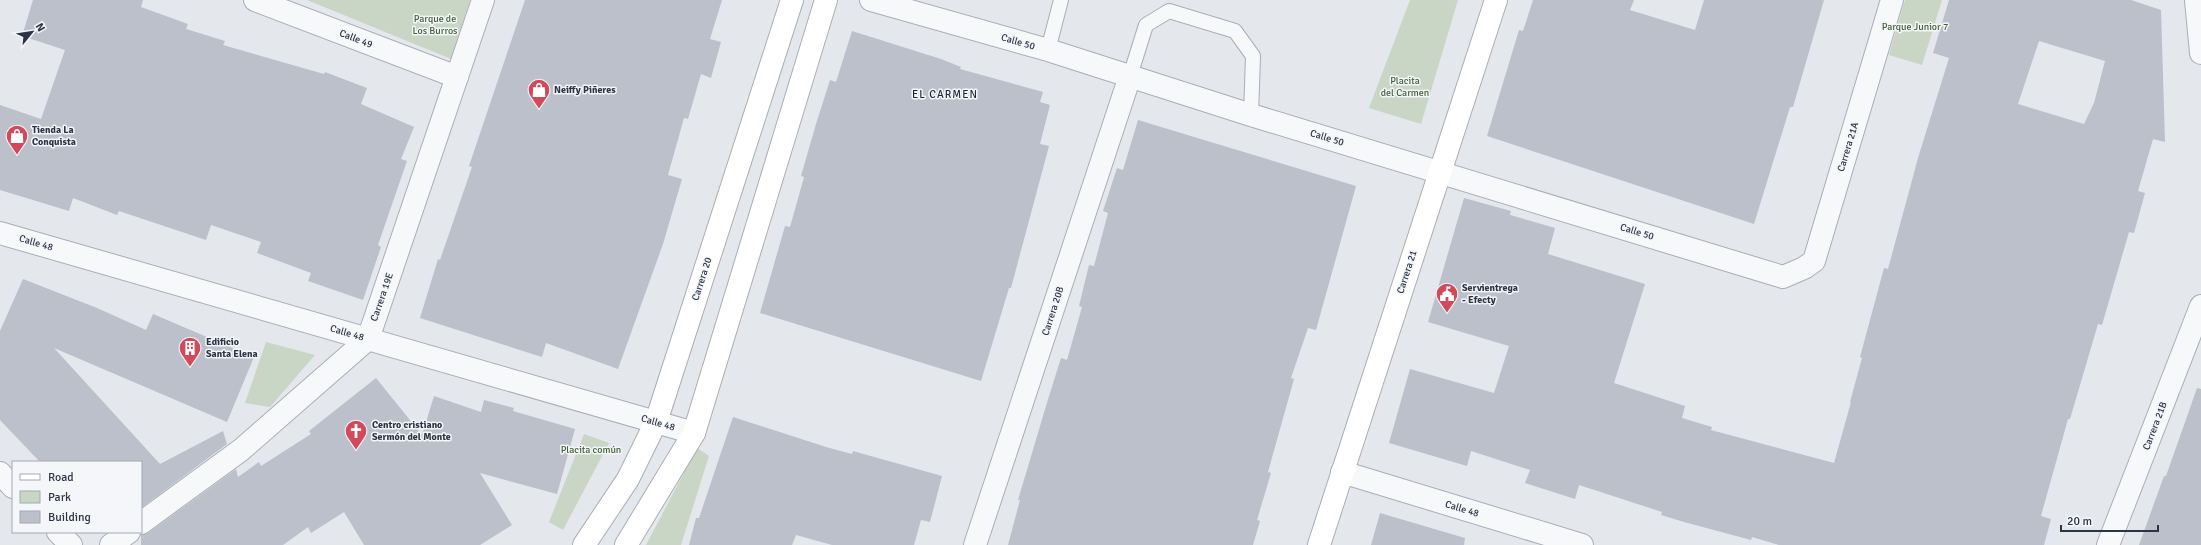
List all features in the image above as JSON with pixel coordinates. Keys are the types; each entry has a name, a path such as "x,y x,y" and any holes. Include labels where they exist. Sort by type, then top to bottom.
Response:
{"street":[{"name":"Carrera 19E","path":"368,339 483,0"},
{"name":"Carrera 20","path":"584,545 628,479 656,422 792,0"},
{"path":"626,545 694,433 826,0"},
{"name":"Calle 50","path":"871,0 908,5 1250,115 1783,277"},
{"name":"Carrera 21","path":"1319,545 1496,0"},
{"name":"Carrera 21A","path":"1783,277 1804,268 1814,261 1892,0"},
{"path":"2196,0 2201,53"},
{"name":"Calle 49","path":"263,2 457,77"},
{"name":"Carrera 20B","path":"975,545 1130,76"},
{"name":"Calle 48","path":"0,233 694,433"},
{"name":"Carrera 21B","path":"2108,545 2201,306"},
{"path":"142,522 241,450 368,339"},
{"name":"Calle 48","path":"1342,472 1582,545"},
{"path":"0,474 12,486"},
{"path":"59,533 71,545"},
{"path":"111,545 128,533"}],"lane":[{"path":"1048,50 1061,0"},
{"path":"1130,76 1146,25 1169,11 1235,31 1253,56 1250,115"}],"green space":[{"name":"Parque de Los Burros","path":"307,0 470,0 451,59"},
{"name":"Placita del Carmen","path":"1410,0 1458,0 1421,124 1369,108"},
{"name":"Parque Junior 7","path":"1905,0 1942,0 1922,65 1889,55"},
{"path":"266,342 315,355 270,407 245,403"},
{"name":"Placita común","path":"584,434 609,443 563,530 549,522"},
{"path":"697,448 709,456 681,545 646,545"}],"building":[{"path":"33,0 143,0 141,7 188,24 186,29 225,41 223,45 324,74 325,72 367,88 361,104 414,127 401,159 407,161 378,245 381,247 363,300 308,281 311,273 257,253 261,242 211,225 206,240 119,211 117,215 73,198 69,211 0,190 0,105 41,119 65,50 22,36"},
{"path":"525,0 722,0 710,39 721,42 711,78 701,74 688,119 684,118 668,175 682,179 663,244 618,369 546,343 542,357 420,318 438,259 440,260 472,167 469,166"},
{"path":"1533,0 1634,0 1630,10 1695,30 1704,0 1824,0 1793,107 1790,107 1754,224 1487,136 1519,30 1523,31"},
{"path":"1949,0 2131,0 2161,10 2165,142 2153,139 2138,191 2145,193 2134,233 2129,232 2102,325 2098,324 2070,419 2068,419 2041,516 2051,519 2044,545 1779,545 1752,537 1751,540 1684,522 1661,515 1662,512 1579,485 1575,499 1525,483 1530,470 1471,451 1467,466 1389,443 1410,369 1494,393 1509,346 1428,322 1464,198 1511,211 1510,215 1555,228 1548,254 1645,284 1614,383 1685,406 1682,418 1712,427 1711,430 1834,463 1851,402 1862,358 1860,357 1884,268 1888,269 1918,158 1949,58 1933,53","holes":["2039,41 2105,61 2094,103 2084,124 2018,104"]},
{"path":"852,31 941,59 961,67 960,69 1043,92 1040,102 1050,105 1040,144 1049,146 1011,288 1009,288 981,381 760,313 785,226 790,227 804,177 801,176 830,80 836,82"},
{"path":"1138,120 1356,186 1316,330 1308,328 1291,378 1294,379 1268,472 1271,473 1257,520 1260,521 1253,545 1008,545 1020,500 1018,500 1061,358 1067,360 1082,307 1079,306 1089,265 1094,266 1108,213 1103,211 1117,168 1123,170"},
{"path":"23,279 97,308 146,330 153,314 254,357 227,422 54,348 160,464 223,431 227,444 142,507 142,461 39,461 0,420 0,331"},
{"path":"376,378 422,435 434,396 481,412 484,400 514,408 513,411 575,429 557,494 480,473 512,525 480,545 364,545 344,512 311,533 308,527 283,545 141,545 141,535 148,533 236,469 238,477 259,462 261,466 311,434 309,431"},
{"path":"2197,388 2201,389 2201,545 2139,545 2164,476 2166,476"},
{"path":"733,417 826,447 852,454 853,451 942,476 930,522 921,520 914,545 832,545 796,535 792,545 689,545 696,518 699,518"},
{"path":"1380,513 1465,538 1464,545 1371,545"}],"place":[{"name":"Neiffy Piñeres","path":"539,110"},
{"name":"Tienda La Conquista","path":"17,156"},
{"name":"Servientrega - Efecty","path":"1447,314"},
{"name":"Edificio Santa Elena","path":"190,368"},
{"name":"Centro cristiano Sermón del Monte","path":"356,450"}],"district":[{"name":"EL CARMEN","path":"945,94"}]}
